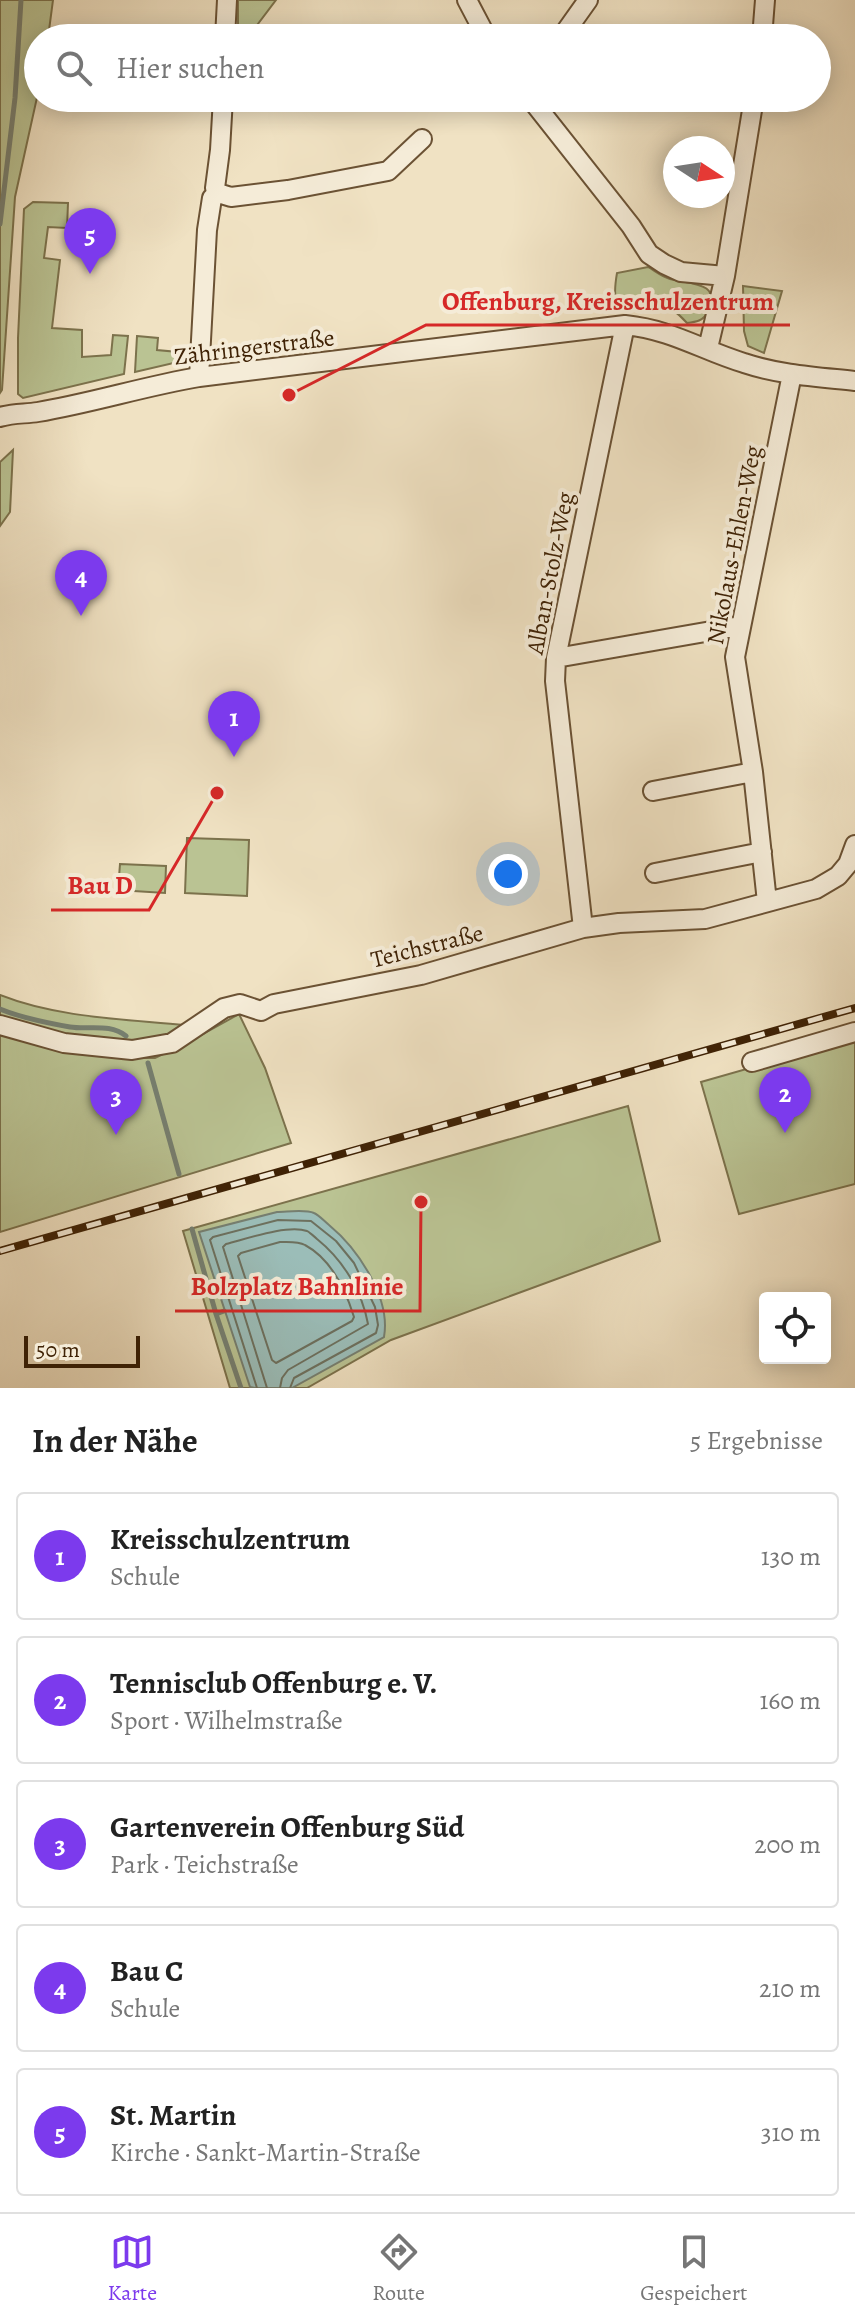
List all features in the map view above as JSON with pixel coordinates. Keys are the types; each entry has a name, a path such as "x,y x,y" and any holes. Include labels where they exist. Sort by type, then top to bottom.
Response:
{"street":[{"path":"226,24 227,0"},
{"path":"467,0 480,24"},
{"path":"571,24 588,0"},
{"path":"763,24 765,0"},
{"path":"199,377 207,230 215,193 222,112"},
{"path":"541,112 631,226 649,254 681,272 725,276"},
{"path":"708,348 725,276 752,112"},
{"path":"215,193 231,197 288,190 388,171 422,139"},
{"name":"Zähringerstraße","path":"0,417 35,413 199,377 625,325 649,327 741,362 792,374 855,381"},
{"name":"Alban-Stolz-Weg","path":"583,928 555,681 556,658 625,325"},
{"name":"Nikolaus-Ehlen-Weg","path":"767,902 753,772 735,657 792,374"},
{"name":"Zähringerstraße","path":"0,430 35,413"},
{"path":"556,658 740,626"},
{"path":"653,791 753,772"},
{"name":"Teichstraße","path":"0,1025 64,1043 132,1050 172,1043 224,1008 240,1004 261,1011 274,1004 421,975 583,928 705,919 816,889 838,876 848,864 855,845"},
{"path":"655,873 762,852"},
{"path":"752,1062 855,1032"}],"green space":[{"path":"0,0 53,0 50,24 24,24 24,112 34,112 15,197 0,393"},
{"path":"238,0 276,0 258,24 238,24"},
{"path":"33,202 68,203 67,228 48,227 44,258 60,260 52,328 82,330 82,357 111,355 113,335 128,336 124,374 23,398 18,394 18,338 24,209"},
{"path":"648,267 667,278 707,289 711,302 706,315 687,323 659,302 618,301 615,297 617,273"},
{"path":"743,286 782,291 764,353 748,346 744,331"},
{"path":"137,336 158,338 157,350 178,352 178,362 135,372"},
{"path":"13,450 10,512 0,526 0,462"},
{"path":"187,838 249,840 247,896 185,893"},
{"path":"120,864 166,866 165,893 118,890"},
{"path":"0,995 68,1013 185,1025 175,1036 137,1043 52,1034 0,1019"},
{"path":"239,1014 265,1068 291,1143 0,1232 0,1031 134,1058 155,1058"},
{"path":"855,1038 855,1184 739,1214 701,1082"},
{"path":"628,1106 660,1241 391,1340 307,1388 230,1388 183,1231"}],"water":[{"path":"277,1212 314,1213 351,1247 377,1291 385,1322 384,1337 292,1388 255,1388 250,1387 199,1232"}],"waterway":[{"path":"0,224 15,98 21,0"},
{"path":"0,1009 26,1018 77,1028 113,1030 126,1036"},
{"path":"148,1063 179,1174"},
{"path":"192,1229 241,1388"},
{"path":"216,1314 224,1311"}],"railway":[{"path":"0,1251 855,1008"}],"place":[{"name":"St. Martin","path":"90,274"},
{"name":"Offenburg, Kreisschulzentrum","path":"289,395"},
{"name":"Bau C","path":"81,616"},
{"name":"Kreisschulzentrum","path":"234,757"},
{"name":"Bau D","path":"217,793"},
{"name":"Tennisclub Offenburg e. V.","path":"785,1133"},
{"name":"Gartenverein Offenburg Süd","path":"116,1135"},
{"name":"Bolzplatz Bahnlinie","path":"421,1202"}]}
